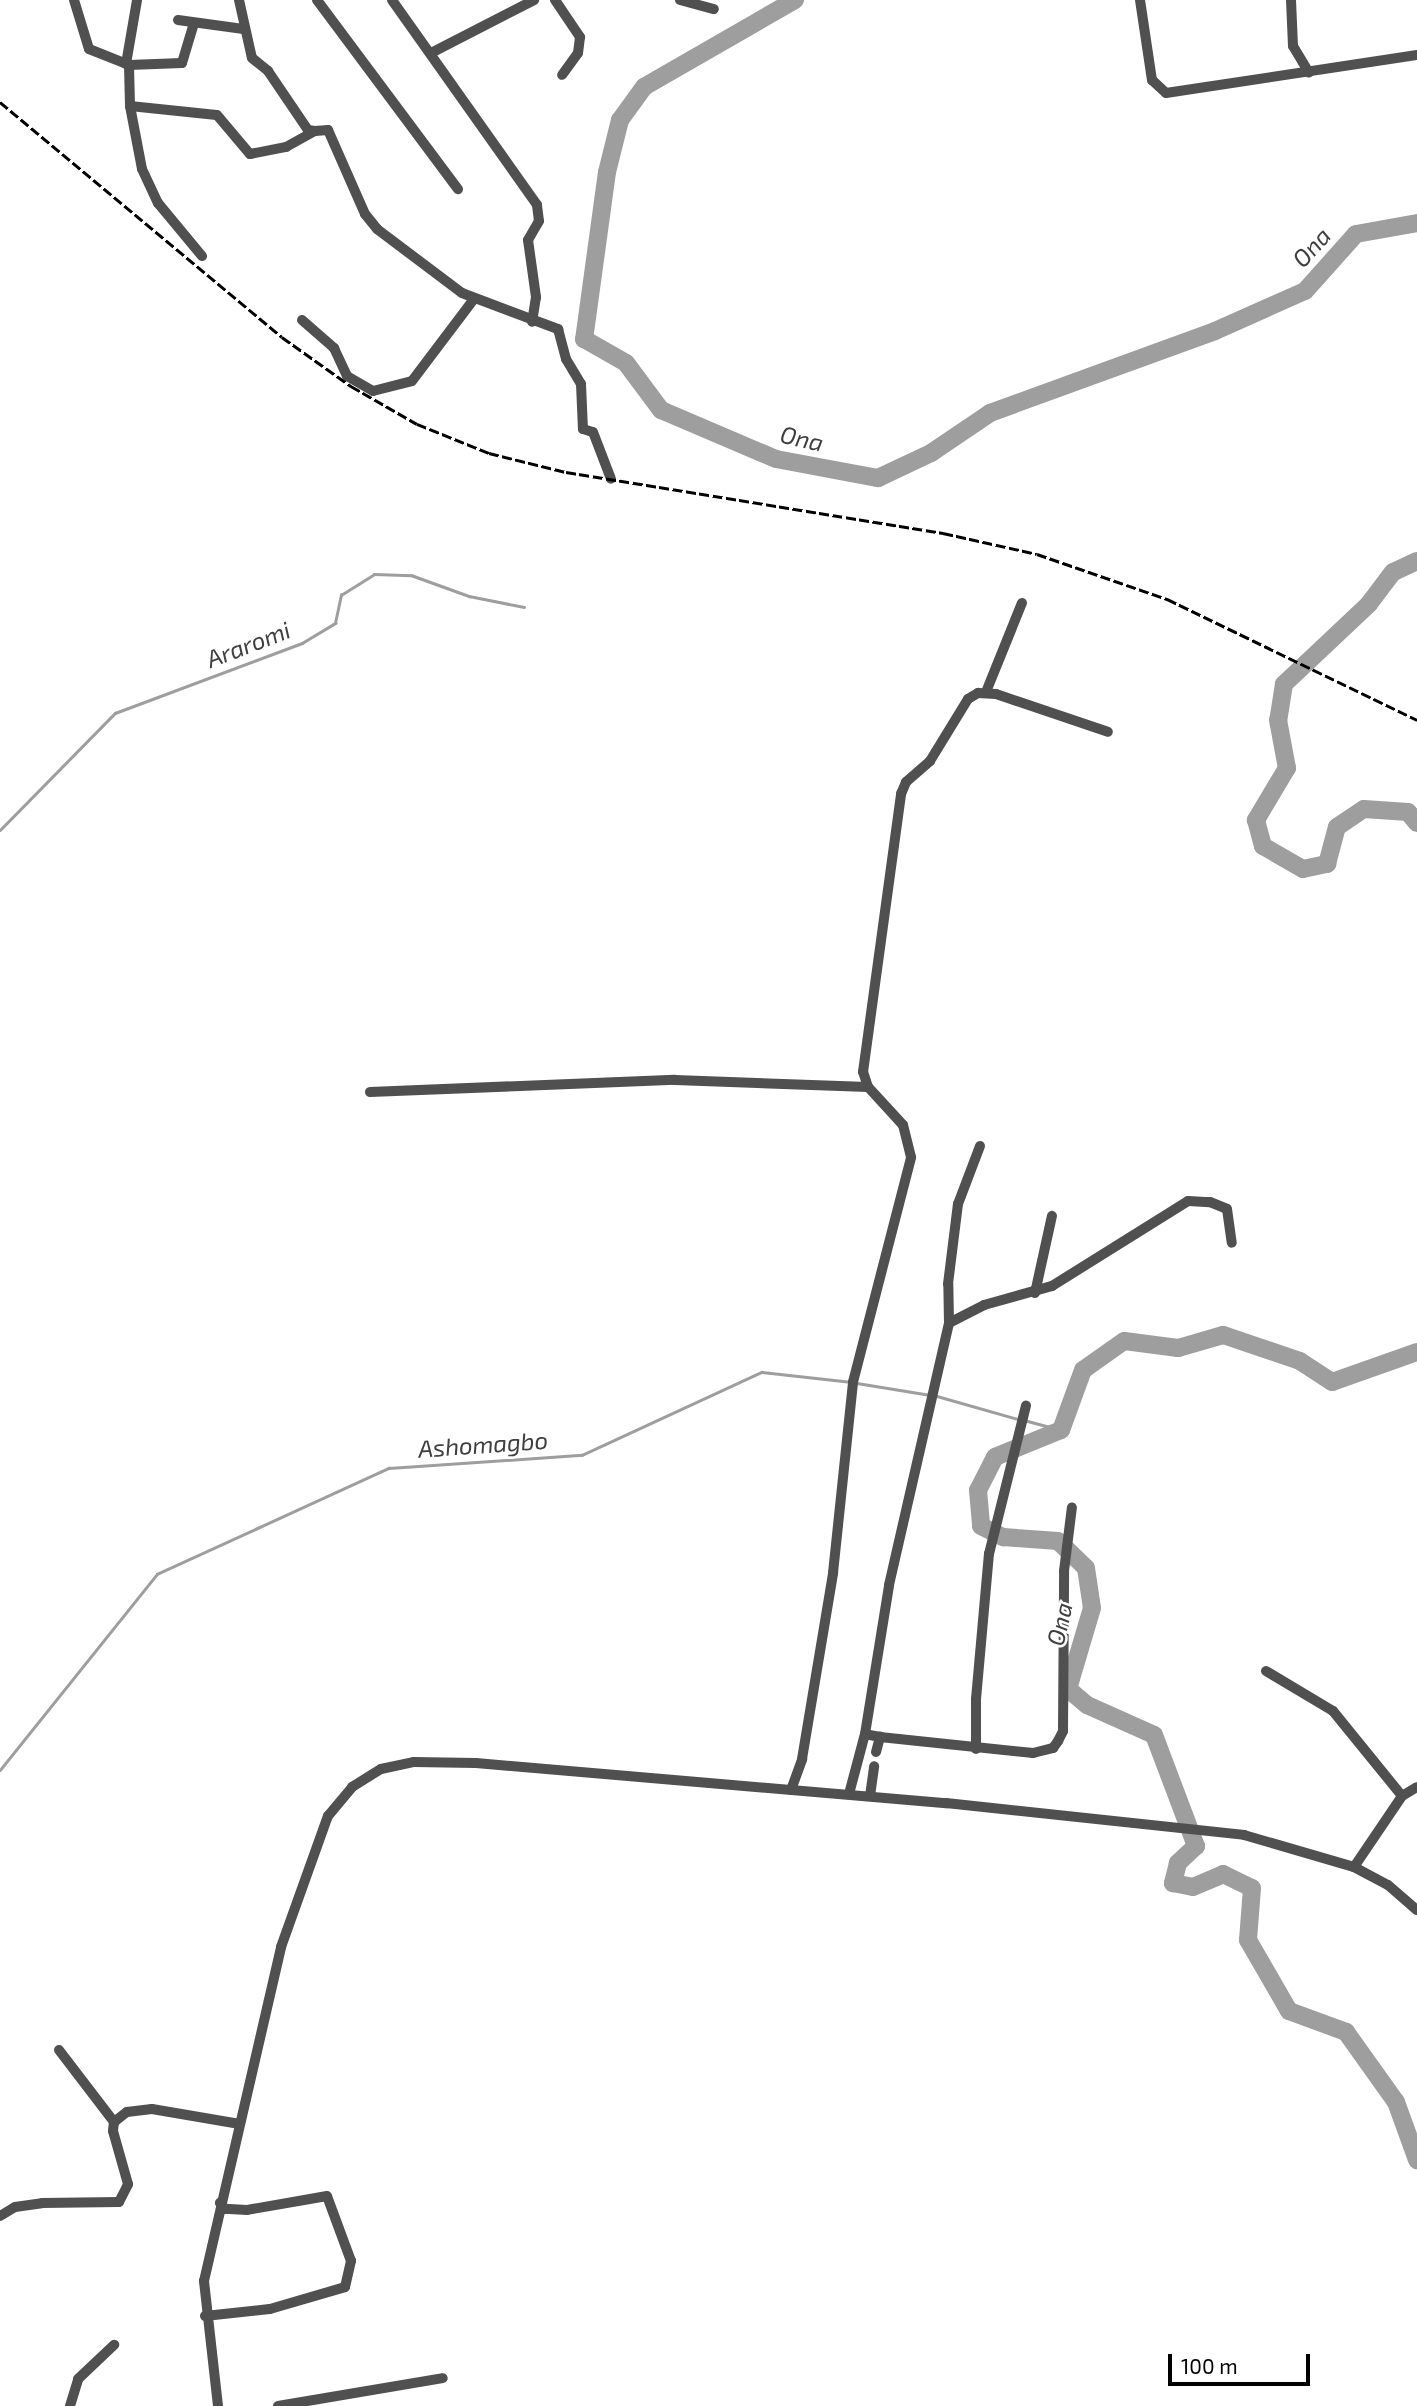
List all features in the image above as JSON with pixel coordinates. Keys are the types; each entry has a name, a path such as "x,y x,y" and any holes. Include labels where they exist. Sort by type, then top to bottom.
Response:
{"street":[{"path":"74,0 89,49 128,64 182,62 194,23"},
{"path":"137,0 128,64 130,106 142,169 155,197 202,256"},
{"path":"239,0 243,29 253,58 268,71 308,130 315,131"},
{"path":"317,0 458,189"},
{"path":"392,0 537,205 539,221 528,240 536,297 531,322"},
{"path":"431,53 534,0"},
{"path":"555,0 575,27 580,45 573,65 562,75"},
{"path":"680,0 714,9"},
{"path":"1140,0 1152,80 1158,90 1166,93 1417,55"},
{"path":"1291,0 1293,46 1308,73"},
{"path":"178,20 243,29"},
{"path":"130,106 217,115 246,153 286,147 323,128 332,136 372,223 449,285 474,299 531,322 558,329 566,359 581,384 583,429 593,432 611,479"},
{"path":"302,320 334,348 347,376 373,391 412,381 474,299"},
{"path":"986,692 1023,603"},
{"path":"791,1790 804,1749 833,1573 853,1382 911,1157 903,1125 868,1087 865,1055 901,794 906,782 930,761 968,699 986,692 1108,732"},
{"path":"370,1092 675,1080 868,1087"},
{"path":"849,1794 865,1734 889,1585 948,1323 948,1284 958,1204 980,1146"},
{"path":"948,1323 984,1306 1035,1293 1188,1201 1210,1202 1227,1209 1232,1242"},
{"path":"1035,1293 1052,1216"},
{"path":"976,1749 976,1699 989,1554 1026,1406"},
{"path":"865,1734 976,1749 1043,1752 1052,1748 1063,1731 1064,1571 1072,1507"},
{"path":"1266,1671 1333,1711 1402,1796"},
{"path":"876,1752 880,1737"},
{"path":"218,2406 205,2316 204,2281 281,1947 310,1859 336,1804 364,1778 396,1763 460,1762 849,1794 1265,1838 1354,1867 1388,1885 1417,1910"},
{"path":"870,1796 874,1766"},
{"path":"1354,1867 1402,1796 1417,1787"},
{"path":"0,2216 15,2207 42,2203 119,2203 128,2183 114,2122 59,2050"},
{"path":"114,2122 127,2112 144,2108 240,2124"},
{"path":"205,2316 270,2309 345,2287 351,2261 327,2196 247,2210 225,2209 220,2203"},
{"path":"69,2406 78,2379 114,2345"},
{"path":"278,2406 443,2378"}],"waterway":[{"name":"Ona","path":"795,0 644,87 620,120 607,172 584,339 626,363 661,410 776,459 878,478 931,453 990,413 1215,331 1305,291 1356,234 1417,223"},
{"name":"Ona","path":"1417,561 1393,572 1369,604 1284,684 1278,720 1287,768 1256,820 1263,846 1303,869 1327,864 1337,827 1364,809 1408,812 1417,823"},
{"name":"Araromi","path":"0,830 115,713 302,643 335,623 341,595 374,574 411,575 469,596 524,607"},
{"name":"Ona","path":"1417,1352 1332,1382 1300,1361 1223,1335 1178,1348 1124,1341 1083,1370 1061,1430 995,1457 978,1490 981,1526 1003,1537 1058,1541 1086,1568 1092,1608 1068,1689 1087,1705 1154,1735 1196,1846 1178,1863 1173,1883 1193,1887 1223,1874 1252,1888 1248,1940 1289,2011 1346,2032 1396,2102 1417,2160"},
{"name":"Ashomagbo","path":"0,1770 157,1574 389,1468 582,1455 762,1372 851,1382"},
{"name":"Ashomagbo","path":"857,1383 930,1395"},
{"name":"Ashomagbo","path":"937,1396 1018,1419"},
{"name":"Ashomagbo","path":"1024,1420 1061,1430"}],"railway":[{"path":"0,102 282,337 351,386 417,424 489,453 566,472 943,533 1037,554 1167,599 1417,720"}]}
